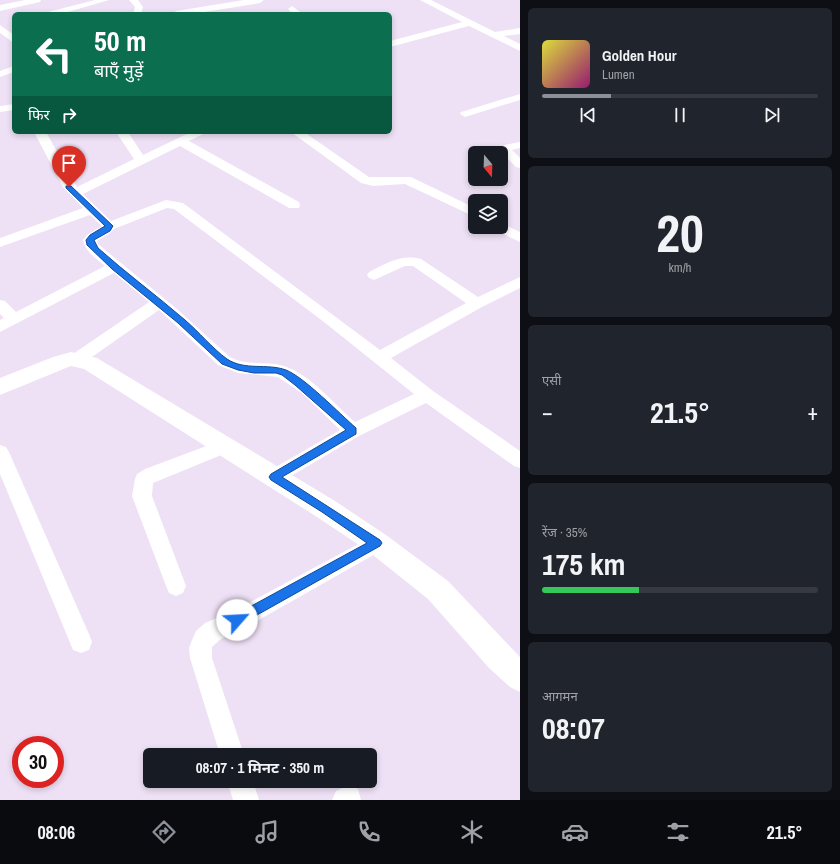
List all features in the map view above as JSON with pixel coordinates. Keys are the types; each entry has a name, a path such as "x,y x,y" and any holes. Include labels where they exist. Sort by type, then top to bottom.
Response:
{"street":[{"path":"0,8 37,0"},
{"path":"58,12 105,0"},
{"path":"133,0 139,7 138,12"},
{"path":"188,12 260,0"},
{"path":"424,0 520,48"},
{"path":"392,43 470,23"},
{"path":"2,27 12,38"},
{"path":"494,35 520,31"},
{"path":"0,74 12,70"},
{"path":"465,114 520,97"},
{"path":"0,109 12,107"},
{"path":"41,134 69,187 109,226"},
{"path":"123,134 141,160"},
{"path":"75,193 196,134"},
{"path":"300,134 365,180 373,182 407,180 468,210"},
{"path":"180,141 294,205"},
{"path":"520,145 508,147 506,151 520,164"},
{"path":"353,431 298,382 285,373 276,370 254,370 238,367 225,362 95,250 91,245 90,240 93,236 108,229 109,226 166,204 178,206 427,395 520,462"},
{"path":"0,243 91,210"},
{"path":"508,231 520,238"},
{"path":"374,275 403,261 416,262 477,303"},
{"path":"0,327 115,267"},
{"path":"379,358 477,303 520,282"},
{"path":"76,360 159,304"},
{"path":"0,305 14,320"},
{"path":"0,387 60,362 76,360 90,363 326,509 376,543 438,590 499,658 520,677"},
{"path":"274,477 353,431 427,395"},
{"path":"176,586 142,496 144,479 152,474 225,446"},
{"path":"0,452 80,642"},
{"path":"230,748 201,658 200,648 204,639 212,631 249,614 376,543"},
{"path":"242,788 246,800"}],"route":[{"path":"69,187 109,226 108,229 93,236 90,240 91,245 95,250 181,321 225,362 238,367 254,370 276,370 285,373 298,382 353,431 274,477 326,509 376,543 237,620"}]}
